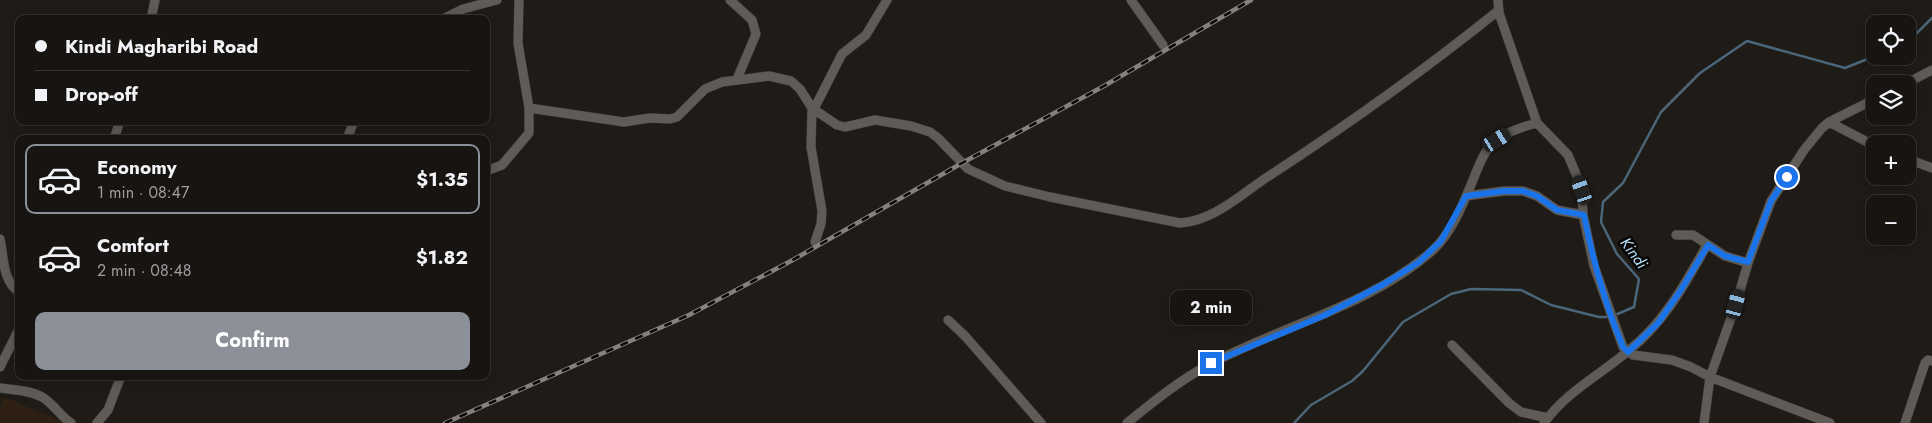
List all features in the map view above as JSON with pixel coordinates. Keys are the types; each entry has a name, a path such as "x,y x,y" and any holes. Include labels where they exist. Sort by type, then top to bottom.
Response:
{"street":[{"path":"152,15 155,0"},
{"path":"452,15 497,0"},
{"path":"490,170 502,165 514,154 529,133 529,108 518,43 519,0"},
{"path":"730,0 744,11 756,28 754,43 737,79"},
{"path":"815,242 821,224 822,211 811,147 813,108 842,54 866,36 887,0"},
{"path":"1131,0 1163,45"},
{"path":"1498,0 1499,10 1537,123 1568,155 1582,190 1584,215 1594,266 1623,347 1634,355 1672,360 1710,377 1830,423"},
{"path":"529,108 624,122 650,118 670,119 677,117 706,89 737,79 769,76 791,81 800,89 813,108 833,122 845,127 875,120 911,126 930,132 968,169 1005,186 1180,223 1194,222 1228,204 1327,138 1434,63 1499,10"},
{"path":"1916,78 1932,70"},
{"path":"1704,423 1710,377 1736,304 1748,262 1771,201 1804,150 1829,122 1866,104"},
{"path":"1829,122 1866,141"},
{"path":"1127,423 1189,376 1211,363 1325,315 1384,284 1419,262 1441,241 1466,196 1490,146 1509,133 1537,123"},
{"path":"1916,162 1932,168"},
{"path":"1466,196 1504,191 1523,191 1537,196 1557,210 1584,215"},
{"path":"1676,235 1689,233 1725,256 1748,262"},
{"path":"0,239 7,277 11,286 15,289"},
{"path":"1452,345 1509,403 1521,412 1546,420 1583,384 1628,352 1658,323 1681,290 1708,245"},
{"path":"948,320 965,336 1041,423"},
{"path":"0,367 15,338"},
{"path":"1905,423 1925,363 1928,360 1932,361"},
{"path":"97,423 108,410 119,380"},
{"path":"0,388 29,392 42,397 62,417 71,423"}],"shaded area":[{"path":"4,397 66,423 0,423 0,407"}],"waterway":[{"name":"Kindi","path":"1916,34 1932,18"},
{"name":"Kindi","path":"1615,315 1634,307 1639,279 1617,254 1601,222 1603,202 1623,183 1661,112 1700,73 1747,41 1845,68 1866,60"},
{"name":"Kindi","path":"1294,423 1311,405 1352,381 1363,371 1403,322 1451,294 1471,289 1521,290 1551,305 1599,317 1610,317"}],"railway":[{"path":"445,423 689,315 791,261 962,163 1104,86 1251,0"}],"route":[{"path":"1211,363 1325,315 1384,284 1419,262 1441,241 1466,196 1504,191 1530,193 1557,210 1584,215 1594,266 1604,298 1623,347 1628,352 1658,323 1681,290 1708,245 1725,256 1748,262 1771,201 1787,177"}]}
